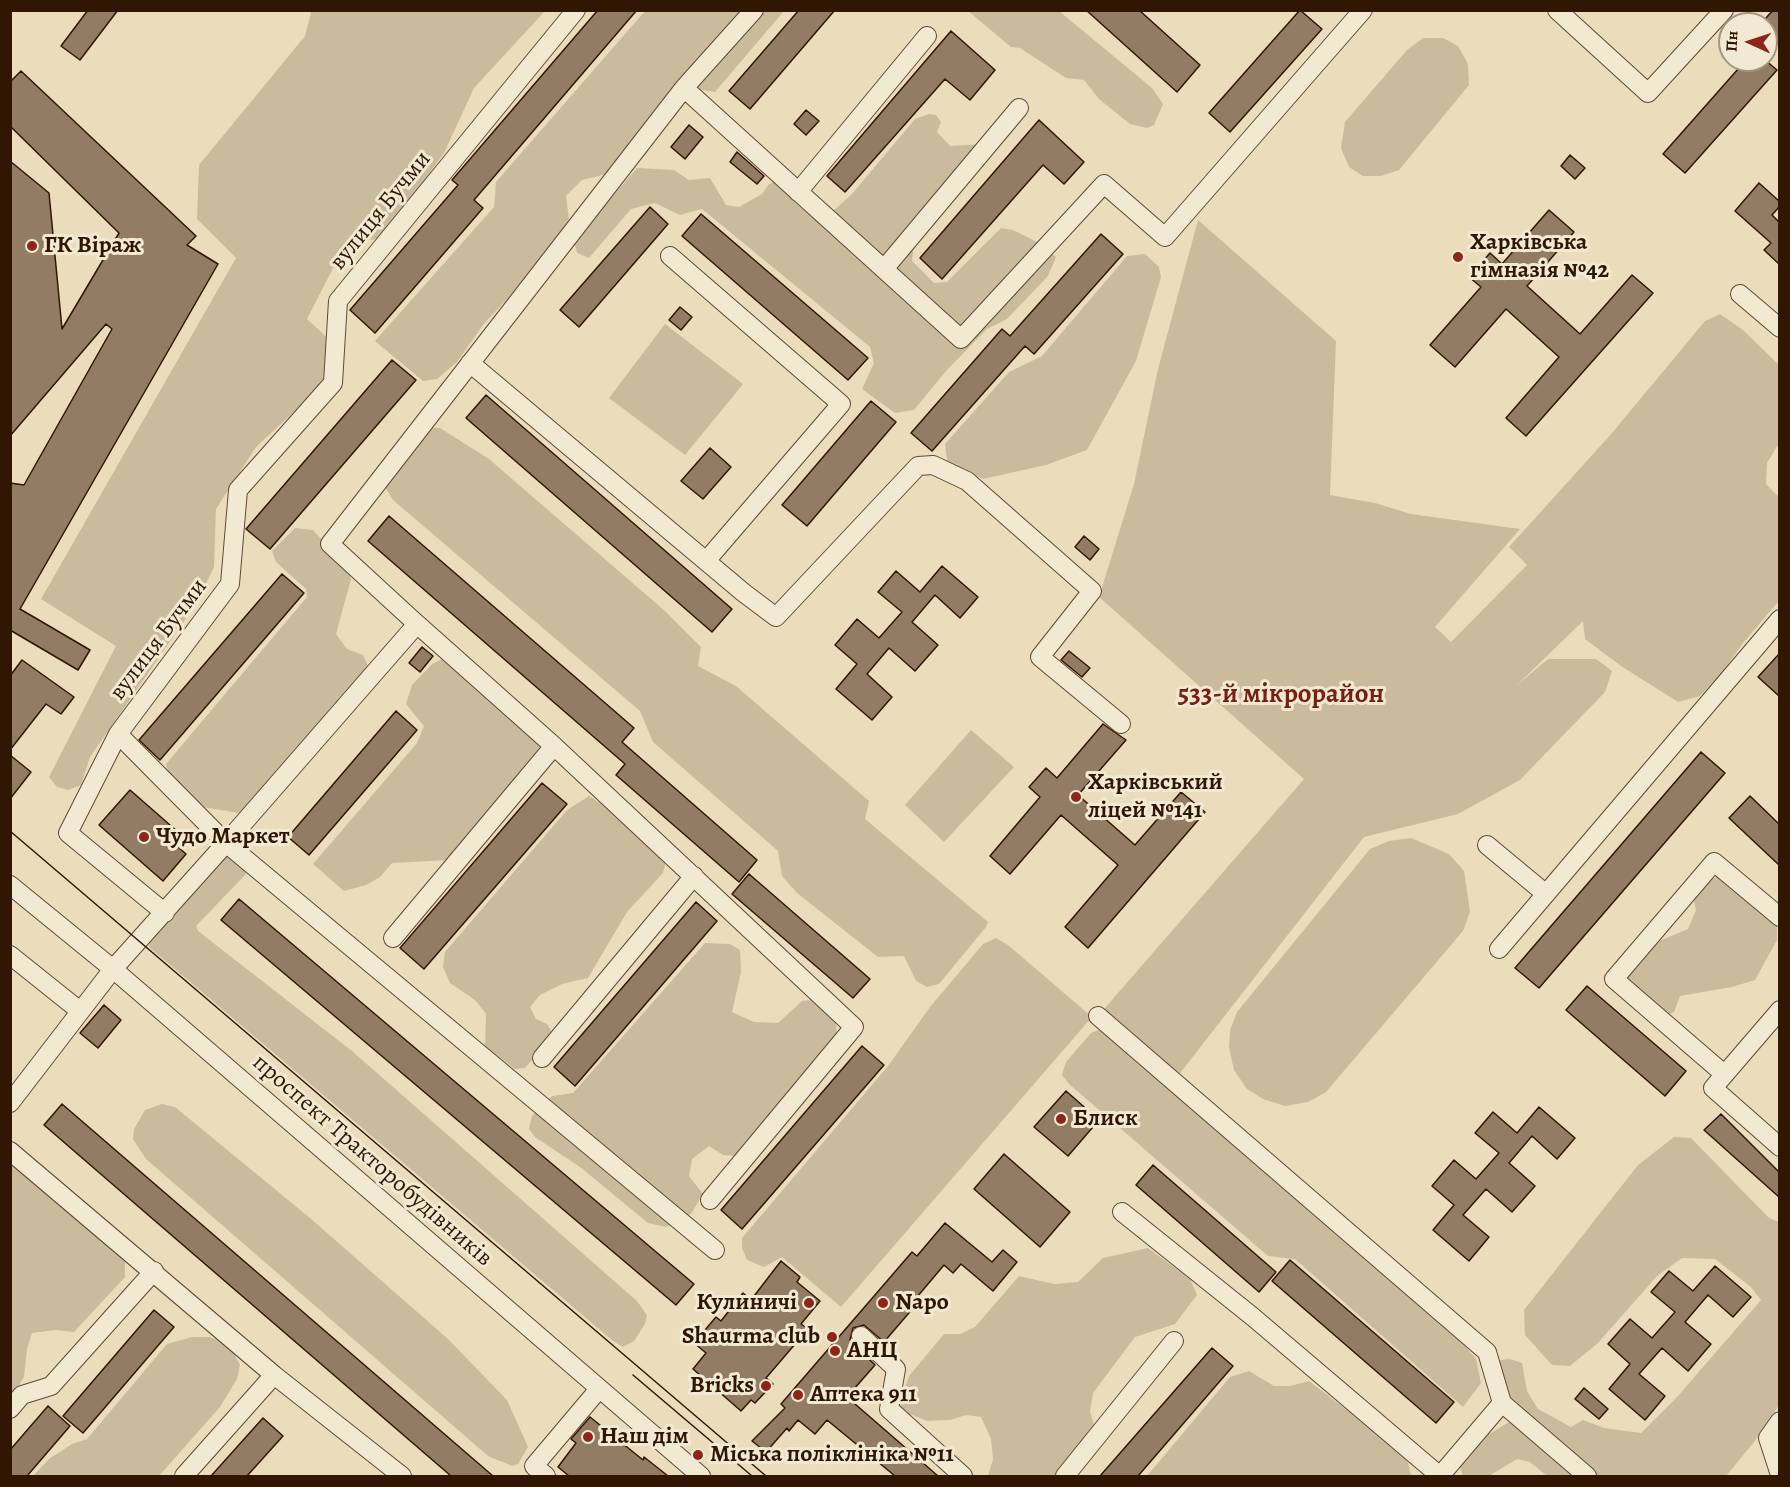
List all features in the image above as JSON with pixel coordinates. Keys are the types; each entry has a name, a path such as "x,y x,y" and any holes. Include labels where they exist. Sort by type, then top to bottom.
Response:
{"street":[{"name":"вулиця Бучми","path":"576,10 338,301 333,383 238,490 230,584 118,734 226,843 716,1250"},
{"path":"710,1200 854,1027 554,746 330,544 684,88 754,10"},
{"path":"684,88 960,339 1104,184 1165,237 1363,10"},
{"path":"1557,10 1648,93 1724,10"},
{"path":"798,192 927,36"},
{"path":"884,269 1019,108"},
{"path":"670,256 841,404 706,561"},
{"path":"1740,294 1779,328"},
{"path":"470,363 706,561 776,616 918,466 933,465 967,481 1092,591 1040,657 1121,724"},
{"path":"1499,949 1779,618"},
{"path":"10,1103 113,969 165,913 417,624"},
{"path":"118,734 68,833 165,913"},
{"path":"393,938 554,746"},
{"path":"1487,845 1546,894"},
{"path":"1724,1074 1614,979 1714,862 1779,916"},
{"path":"542,1058 694,876"},
{"name":"проспект Тракторобудівників","path":"10,885 113,969 701,1476"},
{"path":"10,955 80,1011"},
{"path":"1779,1010 1713,1088 1779,1147"},
{"path":"1098,1016 1487,1352 1502,1403 1587,1476"},
{"path":"10,1151 274,1375 398,1475"},
{"path":"1122,1212 1253,1317 1440,1476 1502,1403"},
{"path":"10,1409 22,1395 51,1386 154,1271"},
{"path":"861,1336 896,1369 889,1409 963,1476"},
{"path":"1065,1476 1174,1341"},
{"path":"184,1476 274,1375"},
{"path":"546,1476 534,1466 599,1389"},
{"path":"1779,1421 1768,1438 1779,1475"}],"shaded area":[{"path":"308,11 545,11 474,88 444,153 382,239 347,241 307,319 331,341 326,382 256,447 216,509 214,567 196,604 90,757 81,785 68,790 57,787 49,777 116,646 41,599 236,258 197,219 199,165 305,36 311,13"},
{"path":"645,11 784,11 715,92 696,89 607,174 582,180 566,196 569,219 557,245 483,325 457,362 437,379 423,381 375,341 494,207 496,182"},
{"path":"968,11 1059,11 1152,88 1163,104 1154,125 1147,128 1130,124 1099,99 1084,80 1066,78 1020,48 1011,47"},
{"path":"1423,38 1443,38 1458,46 1468,64 1469,85 1399,170 1381,176 1363,176 1349,167 1341,148 1345,122 1407,50"},
{"path":"929,114 936,115 941,122 937,132 950,146 983,144 914,244 912,261 934,283 947,282 1001,228 1013,230 1037,242 1056,257 1048,276 1007,319 987,329 946,371 914,410 895,413 862,389 874,363 870,347 702,209 680,215 655,203 631,209 589,258 577,253 574,241 637,168 674,170 689,180 710,178 726,205 739,207 762,194 769,184 776,181 791,194 794,202 810,215 823,220 852,194 915,119"},
{"path":"1198,220 1336,341 1330,495 1375,503 1411,514 1520,529 1435,627 1451,642 1527,565 1509,547 1612,433 1705,321 1720,314 1743,330 1779,365 1779,443 1767,463 1766,484 1779,497 1779,601 1743,643 1722,673 1700,696 1678,702 1621,666 1585,639 1583,621 1516,686 1548,659 1596,659 1612,671 1605,692 1520,780 1458,814 1364,837 1174,1081 1098,1016 1304,779 1099,597 1134,484 1158,369"},
{"path":"1145,254 1159,267 1161,277 1136,361 1087,450 1046,465 983,479 947,461 945,444 1009,372 1042,356 1127,256"},
{"path":"665,324 743,384 685,455 609,398"},
{"path":"427,427 440,428 489,459 665,611 701,647 698,666 736,686 869,801 865,819 988,922 939,984 927,987 916,981 904,956 878,957 797,893 782,876 778,851 653,742 640,711 393,500 383,484"},
{"path":"295,528 313,530 349,569 351,579 336,634 347,649 363,655 369,668 252,803 239,813 196,806 169,778 166,764 307,597 306,589 276,562 272,551"},
{"path":"442,659 460,671 541,745 510,790 449,860 392,863 380,877 366,885 344,891 313,864 417,743 424,726 406,704 412,685 432,664"},
{"path":"971,730 1014,767 944,842 905,805"},
{"path":"589,796 615,812 666,861 663,873 627,912 588,978 562,984 540,995 530,1007 536,1019 547,1024 554,1035 525,1068 515,1069 485,1046 486,1014 475,1000 450,983 443,967 445,952 567,810"},
{"path":"1411,838 1449,854 1464,871 1470,912 1463,931 1326,1092 1308,1102 1285,1106 1263,1099 1247,1089 1234,1070 1229,1048 1230,1030 1237,1012 1370,849 1389,841"},
{"path":"229,852 246,870 246,874 196,926 198,931 352,1051 637,1301 647,1315 645,1324 634,1341 623,1347 613,1341 149,947 151,936"},
{"path":"1723,874 1777,922 1777,940 1755,980 1732,987 1680,996 1674,1012 1667,1016 1626,983 1628,970 1652,944 1688,929 1696,910 1693,896 1708,881"},
{"path":"996,938 1008,945 1092,1017 841,1307 782,1257 764,1267 747,1260 742,1248 742,1238 888,1066 930,1007 983,944"},
{"path":"705,943 730,944 740,950 741,972 732,1012 754,1022 778,1023 802,1001 811,1000 835,1019 837,1033 737,1156 723,1155 709,1146 692,1159 689,1176 703,1194 691,1214 666,1227 648,1223 580,1167 535,1137 529,1129 532,1116 552,1096 573,1093"},
{"path":"1103,1028 1444,1322 1476,1359 1481,1383 1463,1407 1295,1259 1268,1256 1069,1084 1062,1075 1066,1062 1091,1033"},
{"path":"162,1104 175,1107 310,1218 448,1339 507,1400 528,1447 518,1464 512,1466 488,1456 146,1159 133,1139 134,1129 145,1110"},
{"path":"1674,1137 1691,1138 1769,1218 1779,1222 1779,1405 1754,1442 1726,1476 1547,1476 1530,1462 1517,1459 1489,1476 1463,1476 1460,1467 1472,1449 1484,1437 1509,1422 1506,1401 1497,1373 1500,1360 1510,1359 1522,1363 1527,1391 1538,1409 1571,1427 1583,1420 1604,1428 1641,1433 1678,1396 1761,1300 1751,1287 1715,1259 1682,1258 1657,1276 1598,1343 1570,1366 1552,1365 1525,1335 1524,1310 1638,1165"},
{"path":"11,1165 125,1255 125,1277 74,1332 56,1330 32,1333 27,1349 24,1377 11,1398"},
{"path":"1148,1248 1190,1279 1197,1295 1175,1324 1135,1337 1093,1393 1090,1411 1094,1425 1058,1476 988,1476 993,1459 991,1439 981,1417 966,1415 950,1420 927,1421 898,1409 909,1376 944,1334 960,1334 975,1327 1019,1276 1054,1284 1078,1282 1103,1258"},
{"path":"192,1337 210,1337 229,1345 240,1365 237,1379 220,1407 159,1476 33,1476 49,1459 72,1444 87,1439 167,1344"},
{"path":"1249,1371 1274,1386 1290,1386 1309,1381 1400,1451 1408,1462 1411,1476 1147,1476 1230,1377"}],"building":[{"path":"88,10 118,10 80,60 61,46"},
{"path":"598,10 637,10 474,200 483,208 375,333 350,310 458,185 452,180"},
{"path":"799,10 835,10 750,109 729,91"},
{"path":"1086,10 1139,10 1200,65 1177,92"},
{"path":"1300,10 1322,29 1230,132 1209,113"},
{"path":"1779,10 1778,43 1778,12 1771,12"},
{"path":"951,31 995,70 970,100 945,79 845,192 827,176"},
{"path":"21,71 196,236 187,245 218,264 20,609 90,650 78,670 10,630 10,483 24,485 112,329 106,324 10,436 10,161 49,193 62,329 119,233 10,126 10,82"},
{"path":"1735,72 1775,72 1685,173 1663,154"},
{"path":"806,110 819,121 806,135 794,124"},
{"path":"1039,120 1084,162 1064,184 1043,165 942,279 920,258"},
{"path":"689,125 703,137 685,159 671,147"},
{"path":"737,152 764,176 757,184 730,162"},
{"path":"1570,155 1585,168 1575,179 1561,166"},
{"path":"1759,183 1779,201 1779,207 1772,215 1779,222 1779,264 1764,250 1771,243 1735,211"},
{"path":"650,207 668,224 579,327 560,310"},
{"path":"1549,210 1574,232 1527,286 1580,334 1632,275 1653,293 1526,436 1506,418 1559,357 1506,309 1455,367 1430,345 1481,287 1469,277 1490,253 1502,264"},
{"path":"701,214 868,358 848,380 682,236"},
{"path":"1101,234 1123,254 1034,354 1025,346 932,451 911,433 1002,329 1010,336"},
{"path":"680,307 692,317 681,330 669,320"},
{"path":"392,360 416,380 270,549 246,529"},
{"path":"486,395 732,609 712,632 466,418"},
{"path":"871,401 896,422 807,526 782,505"},
{"path":"710,448 731,467 703,499 681,481"},
{"path":"389,516 634,728 622,742 757,860 739,882 616,775 625,764 368,541"},
{"path":"1084,536 1099,549 1090,560 1075,547"},
{"path":"942,566 978,597 960,618 935,595 912,622 938,645 915,671 889,648 867,674 892,697 872,720 836,689 857,664 835,645 857,619 879,638 902,612 878,592 896,571 920,592"},
{"path":"282,574 304,593 160,760 139,740"},
{"path":"422,647 433,656 420,672 409,663"},
{"path":"1069,651 1090,668 1082,677 1061,660"},
{"path":"1779,654 1779,696 1758,677"},
{"path":"22,660 74,697 61,714 46,704 10,750 10,676"},
{"path":"396,711 417,730 309,855 288,837"},
{"path":"1103,724 1126,740 1078,795 1135,845 1181,792 1205,812 1088,948 1065,927 1118,865 1061,815 1010,874 990,856 1040,797 1029,787 1046,768 1057,778"},
{"path":"1701,752 1725,773 1539,988 1515,968"},
{"path":"10,755 31,772 10,799"},
{"path":"542,783 567,804 424,969 400,948"},
{"name":"Чудо Маркет","path":"130,790 178,832 171,841 186,854 163,881 99,825"},
{"path":"1750,796 1779,824 1779,865 1729,818"},
{"path":"749,874 870,979 853,998 732,894"},
{"path":"239,899 694,1284 676,1305 221,920"},
{"path":"696,902 717,921 575,1086 554,1067"},
{"path":"1587,986 1686,1071 1665,1096 1566,1010"},
{"path":"104,1005 121,1020 98,1048 80,1033"},
{"path":"862,1046 884,1065 742,1229 721,1210"},
{"path":"1066,1091 1099,1120 1068,1156 1034,1127"},
{"path":"62,1104 493,1476 451,1476 147,1214 44,1125"},
{"path":"1539,1107 1575,1138 1557,1159 1532,1136 1509,1163 1535,1186 1512,1212 1486,1189 1463,1215 1489,1237 1469,1261 1433,1230 1454,1205 1432,1186 1454,1160 1476,1179 1499,1153 1475,1133 1493,1112 1517,1133"},
{"path":"1721,1114 1779,1172 1779,1197 1704,1130"},
{"path":"1004,1154 1070,1212 1040,1247 974,1189"},
{"path":"1153,1165 1276,1272 1259,1292 1136,1185"},
{"path":"945,1223 992,1262 1003,1250 1017,1262 993,1291 961,1264 953,1273 944,1265 917,1297 920,1300 884,1342 864,1325 853,1328 850,1340 875,1365 847,1397 938,1476 895,1476 827,1420 815,1434 798,1420 789,1431 787,1428 766,1452 752,1441 785,1408 781,1404 912,1252 917,1256"},
{"path":"1290,1260 1454,1402 1436,1423 1272,1281"},
{"path":"781,1261 800,1277 797,1282 820,1301 801,1324 808,1329 766,1378 773,1384 755,1403 751,1400 741,1411 693,1369 706,1353 694,1343 716,1317 721,1321 743,1293 751,1300"},
{"path":"1715,1266 1751,1297 1733,1317 1708,1295 1685,1322 1711,1344 1688,1371 1662,1348 1639,1374 1665,1396 1645,1420 1609,1389 1630,1364 1608,1344 1630,1319 1652,1338 1675,1312 1651,1292 1669,1271 1693,1291"},
{"path":"154,1310 174,1327 83,1433 63,1416"},
{"path":"1212,1348 1233,1366 1138,1476 1100,1476"},
{"path":"1584,1388 1608,1409 1599,1419 1575,1399"},
{"path":"48,1406 70,1426 27,1476 10,1476 10,1450"},
{"path":"590,1417 643,1460 644,1457 668,1476 569,1476 558,1467 576,1443 571,1439"},
{"path":"263,1418 283,1436 247,1476 211,1476"}],"tram line":[{"path":"10,831 766,1476"},
{"path":"633,1375 752,1476"}],"place":[{"name":"ГК Віраж","path":"32,246"},
{"name":"Харківська гімназія №42","path":"1458,257"},
{"name":"Харківський ліцей №141","path":"1076,797"},
{"name":"Чудо Маркет","path":"144,837"},
{"name":"Блиск","path":"1061,1119"},
{"name":"Кулиничі","path":"809,1303"},
{"name":"Napo","path":"883,1303"},
{"name":"Shaurma club","path":"832,1337"},
{"name":"АНЦ","path":"835,1351"},
{"name":"Bricks","path":"766,1386"},
{"name":"Аптека 911","path":"798,1395"},
{"name":"Наш дім","path":"588,1437"},
{"name":"Міська поліклініка №11","path":"698,1455"}],"district":[{"name":"533-й мікрорайон","path":"1281,695"}]}
